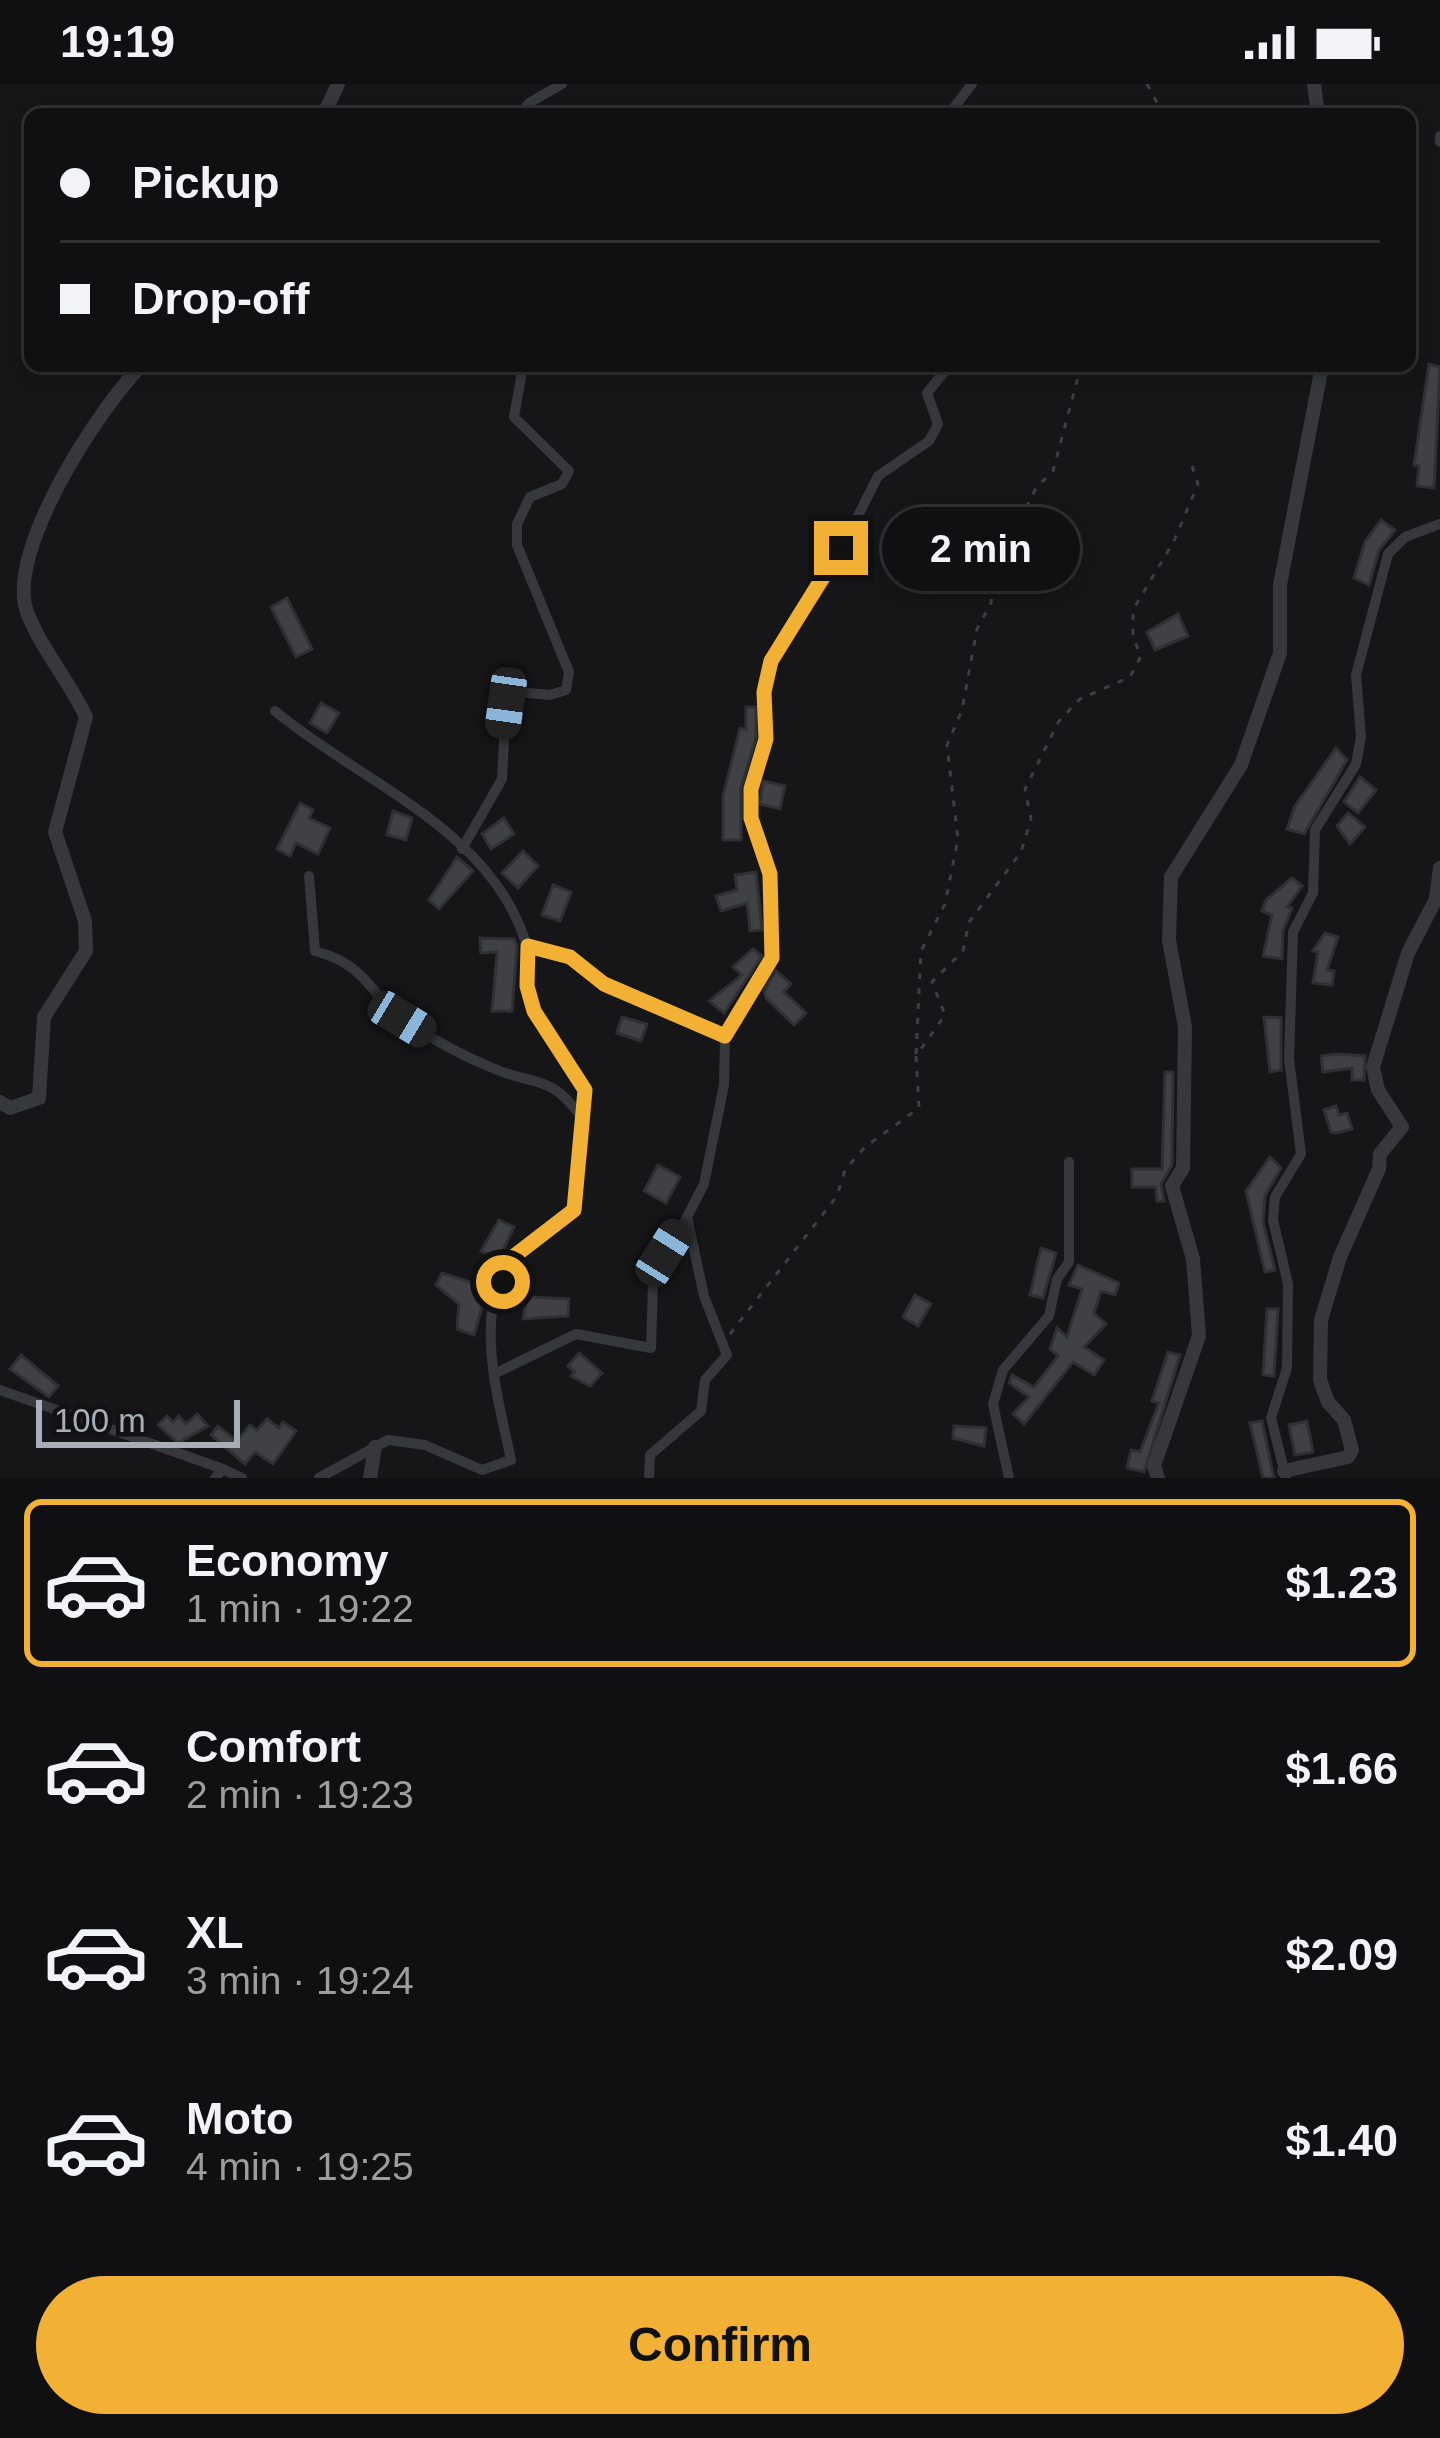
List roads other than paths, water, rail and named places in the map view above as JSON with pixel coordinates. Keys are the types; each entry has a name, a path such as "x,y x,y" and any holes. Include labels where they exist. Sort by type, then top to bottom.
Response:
{"street":[{"path":"525,108 562,84"},
{"path":"954,108 972,84"},
{"path":"0,1102 10,1108 40,1098 44,1017 86,951 85,921 56,832 86,717 25,608 26,578 59,481 102,410 136,372"},
{"path":"462,849 502,778 506,703 516,692 550,695 566,690 569,672 517,545 517,524 530,496 562,484 568,471 514,417 522,372"},
{"path":"494,1374 576,1334 651,1348 652,1282 704,1184 724,1085 725,1036 772,958 770,874 751,818 751,789 766,739 764,692 771,661 824,581 878,476 929,441 938,424 927,393 944,372"},
{"path":"1158,1478 1154,1466 1199,1336 1193,1259 1172,1186 1183,1168 1185,1028 1168,940 1171,878 1241,765 1280,653 1280,585 1321,372"},
{"path":"1440,524 1405,537 1388,554 1356,675 1361,737 1356,764 1315,830 1313,893 1294,932 1289,1059 1301,1154 1275,1198 1273,1220 1288,1284 1287,1368 1271,1418 1285,1475 1348,1457 1352,1450 1344,1420 1328,1402 1320,1380 1321,1320 1340,1257 1379,1169 1380,1154 1402,1126 1378,1090 1373,1067 1408,953 1438,902 1440,868"},
{"path":"275,711 313,742 413,803 500,886 528,946 527,986 534,1011 585,1090 574,1210 513,1257 493,1308 494,1374 511,1460 482,1470 425,1445 388,1440 319,1478"},
{"path":"309,875 315,950 365,974 402,1019 495,1070 543,1080 566,1096 583,1119"},
{"path":"528,946 570,957 604,984 725,1036"},
{"path":"1009,1478 993,1404 1003,1370 1049,1316 1057,1279 1069,1262 1070,1162"},
{"path":"649,1478 650,1455 701,1411 705,1380 727,1355 704,1296 687,1217"},
{"path":"0,1390 242,1478"},
{"path":"370,1478 375,1447"}]}
